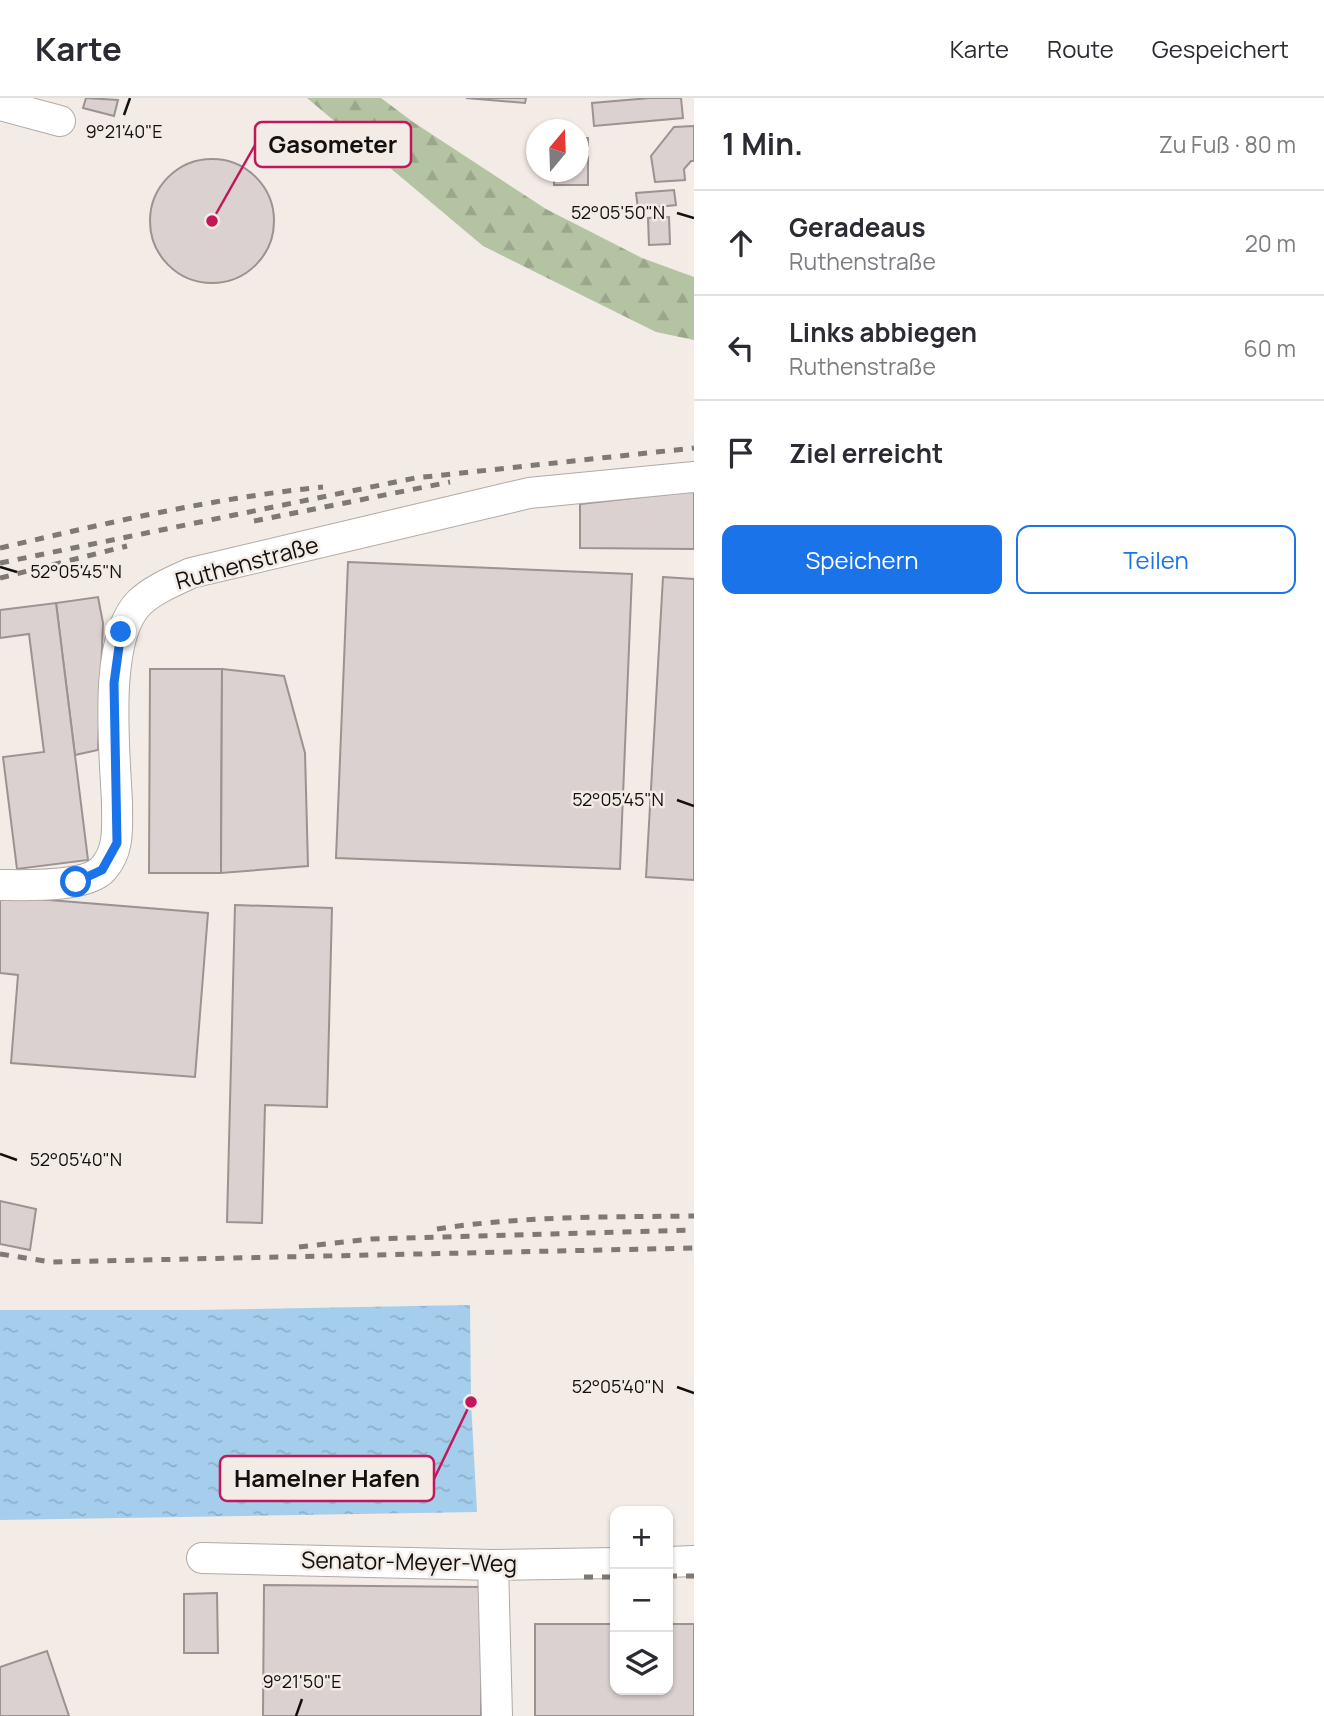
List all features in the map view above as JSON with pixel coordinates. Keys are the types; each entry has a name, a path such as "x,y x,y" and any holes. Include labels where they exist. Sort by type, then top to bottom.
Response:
{"street":[{"path":"0,105 60,121"},
{"name":"Ruthenstraße","path":"0,885 76,882 102,870 117,843 114,683 121,632 139,602 167,584 191,573 529,493 694,477"},
{"name":"Senator-Meyer-Weg","path":"202,1558 494,1564 610,1563"},
{"path":"673,1562 694,1561"},
{"path":"494,1564 497,1716"}],"green space":[{"path":"307,98 381,98 546,209 642,258 694,277 694,340 656,332 483,246"}],"water":[{"path":"470,1305 471,1402 477,1512 0,1520 0,1310"}],"building":[{"path":"86,98 118,100 114,116 83,108"},
{"path":"466,98 526,98 525,103"},
{"path":"681,98 683,118 594,126 592,103"},
{"path":"694,126 694,161 684,169 685,180 655,182 651,156 674,127"},
{"path":"212,159 236,164 256,177 269,197 274,221 269,245 256,265 236,278 212,283 188,278 168,265 155,245 150,221 155,197 168,177 188,164"},
{"path":"554,182 588,182 588,185 554,185"},
{"path":"674,190 676,205 638,209 636,193"},
{"path":"669,217 670,244 649,245 648,218"},
{"path":"694,491 694,549 580,548 580,504"},
{"path":"348,562 632,574 620,869 336,858"},
{"path":"663,577 694,579 694,880 646,877"},
{"path":"98,597 103,623 98,750 75,755 56,603"},
{"path":"56,603 88,860 17,869 3,757 44,752 29,634 0,638 0,610"},
{"path":"150,669 222,669 221,873 149,873"},
{"path":"222,669 284,676 305,753 308,866 221,873"},
{"path":"0,896 208,913 195,1077 11,1063 18,975 0,973"},
{"path":"235,905 332,908 327,1107 265,1105 262,1223 227,1222"},
{"path":"0,1201 36,1209 30,1250 0,1244"},
{"path":"264,1585 482,1587 481,1716 263,1716"},
{"path":"217,1593 218,1653 184,1653 184,1594"},
{"path":"535,1624 610,1624 610,1695 673,1695 673,1624 694,1624 694,1716 535,1716"},
{"path":"47,1651 69,1716 0,1716 0,1667"}],"railway":[{"path":"0,563 415,478 694,448"},
{"path":"254,521 450,482"},
{"path":"0,548 201,505 323,487"},
{"path":"0,578 127,546"},
{"path":"437,1229 533,1219 694,1216"},
{"path":"299,1247 371,1239 694,1230"},
{"path":"0,1254 51,1262 694,1248"},
{"path":"673,1576 694,1576"},
{"path":"584,1577 610,1577"}],"place":[{"name":"Gasometer","path":"212,221"},
{"name":"Hamelner Hafen","path":"471,1402"}],"route":[{"path":"76,882 102,870 117,843 114,683 121,632"}]}
